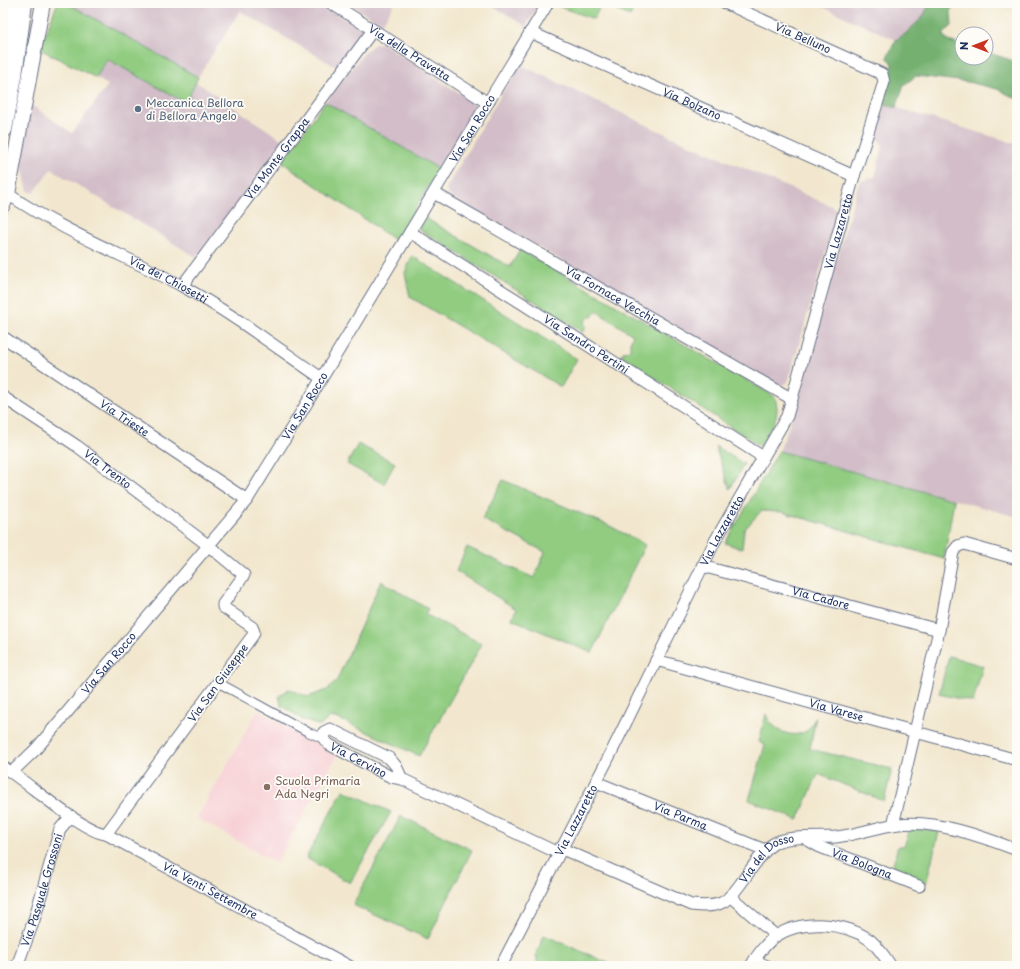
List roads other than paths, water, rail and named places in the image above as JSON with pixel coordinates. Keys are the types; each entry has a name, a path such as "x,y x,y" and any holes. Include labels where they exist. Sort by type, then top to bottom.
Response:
{"highway":[{"path":"3,50 10,3"},
{"path":"3,128 13,75 23,3"}],"street":[{"name":"Via della Pravetta","path":"331,3 488,103"},
{"name":"Via San Rocco","path":"7,770 41,743 247,500 548,3"},
{"name":"Via Belluno","path":"724,3 882,74"},
{"name":"Via dei Chiosetti","path":"42,5 5,200 33,211 182,286 225,312 321,378"},
{"name":"Via Monte Grappa","path":"182,286 373,30"},
{"name":"Via Bolzano","path":"530,32 854,176"},
{"name":"Via Lazzaretto","path":"500,966 559,850 596,782 702,566 787,416 818,312 854,176 884,82 882,74"},
{"name":"Via Fornace Vecchia","path":"434,193 792,399"},
{"name":"Via Sandro Pertini","path":"410,232 763,457"},
{"name":"Via Trieste","path":"3,337 247,500"},
{"name":"Via Trento","path":"3,397 77,446 209,546"},
{"path":"893,825 939,630 953,552 958,546 964,544 1017,559"},
{"name":"Via San Giuseppe","path":"106,834 219,683 254,632 252,627 223,607 223,604 244,575 209,546"},
{"name":"Via Cadore","path":"702,566 939,630"},
{"name":"Via Varese","path":"656,660 915,730 1017,760"},
{"path":"219,683 308,732 324,739"},
{"name":"Via Cervino","path":"402,779 396,766 389,758 330,729 324,732 324,739 328,744 391,777 402,779 559,850"},
{"name":"Via Venti Settembre","path":"7,770 70,816 98,833 106,834 349,966"},
{"name":"Via Parma","path":"596,782 765,850"},
{"name":"Via Pasquale Grossoni","path":"18,966 34,920 60,829 70,816"},
{"name":"Via del Dosso","path":"559,850 691,905 707,906 722,903 730,896 765,850 774,843 783,840 839,836 893,825 929,824 987,838 1017,850"},
{"name":"Via Bologna","path":"805,839 820,847 919,886"},
{"path":"730,896 776,936"},
{"path":"771,966 753,962 776,936 798,927 817,925 837,926 869,940 881,952 891,966"}],"place":[{"name":"Meccanica Bellora di Bellora Angelo","path":"138,109"},
{"name":"Scuola Primaria Ada Negri","path":"267,787"}]}
